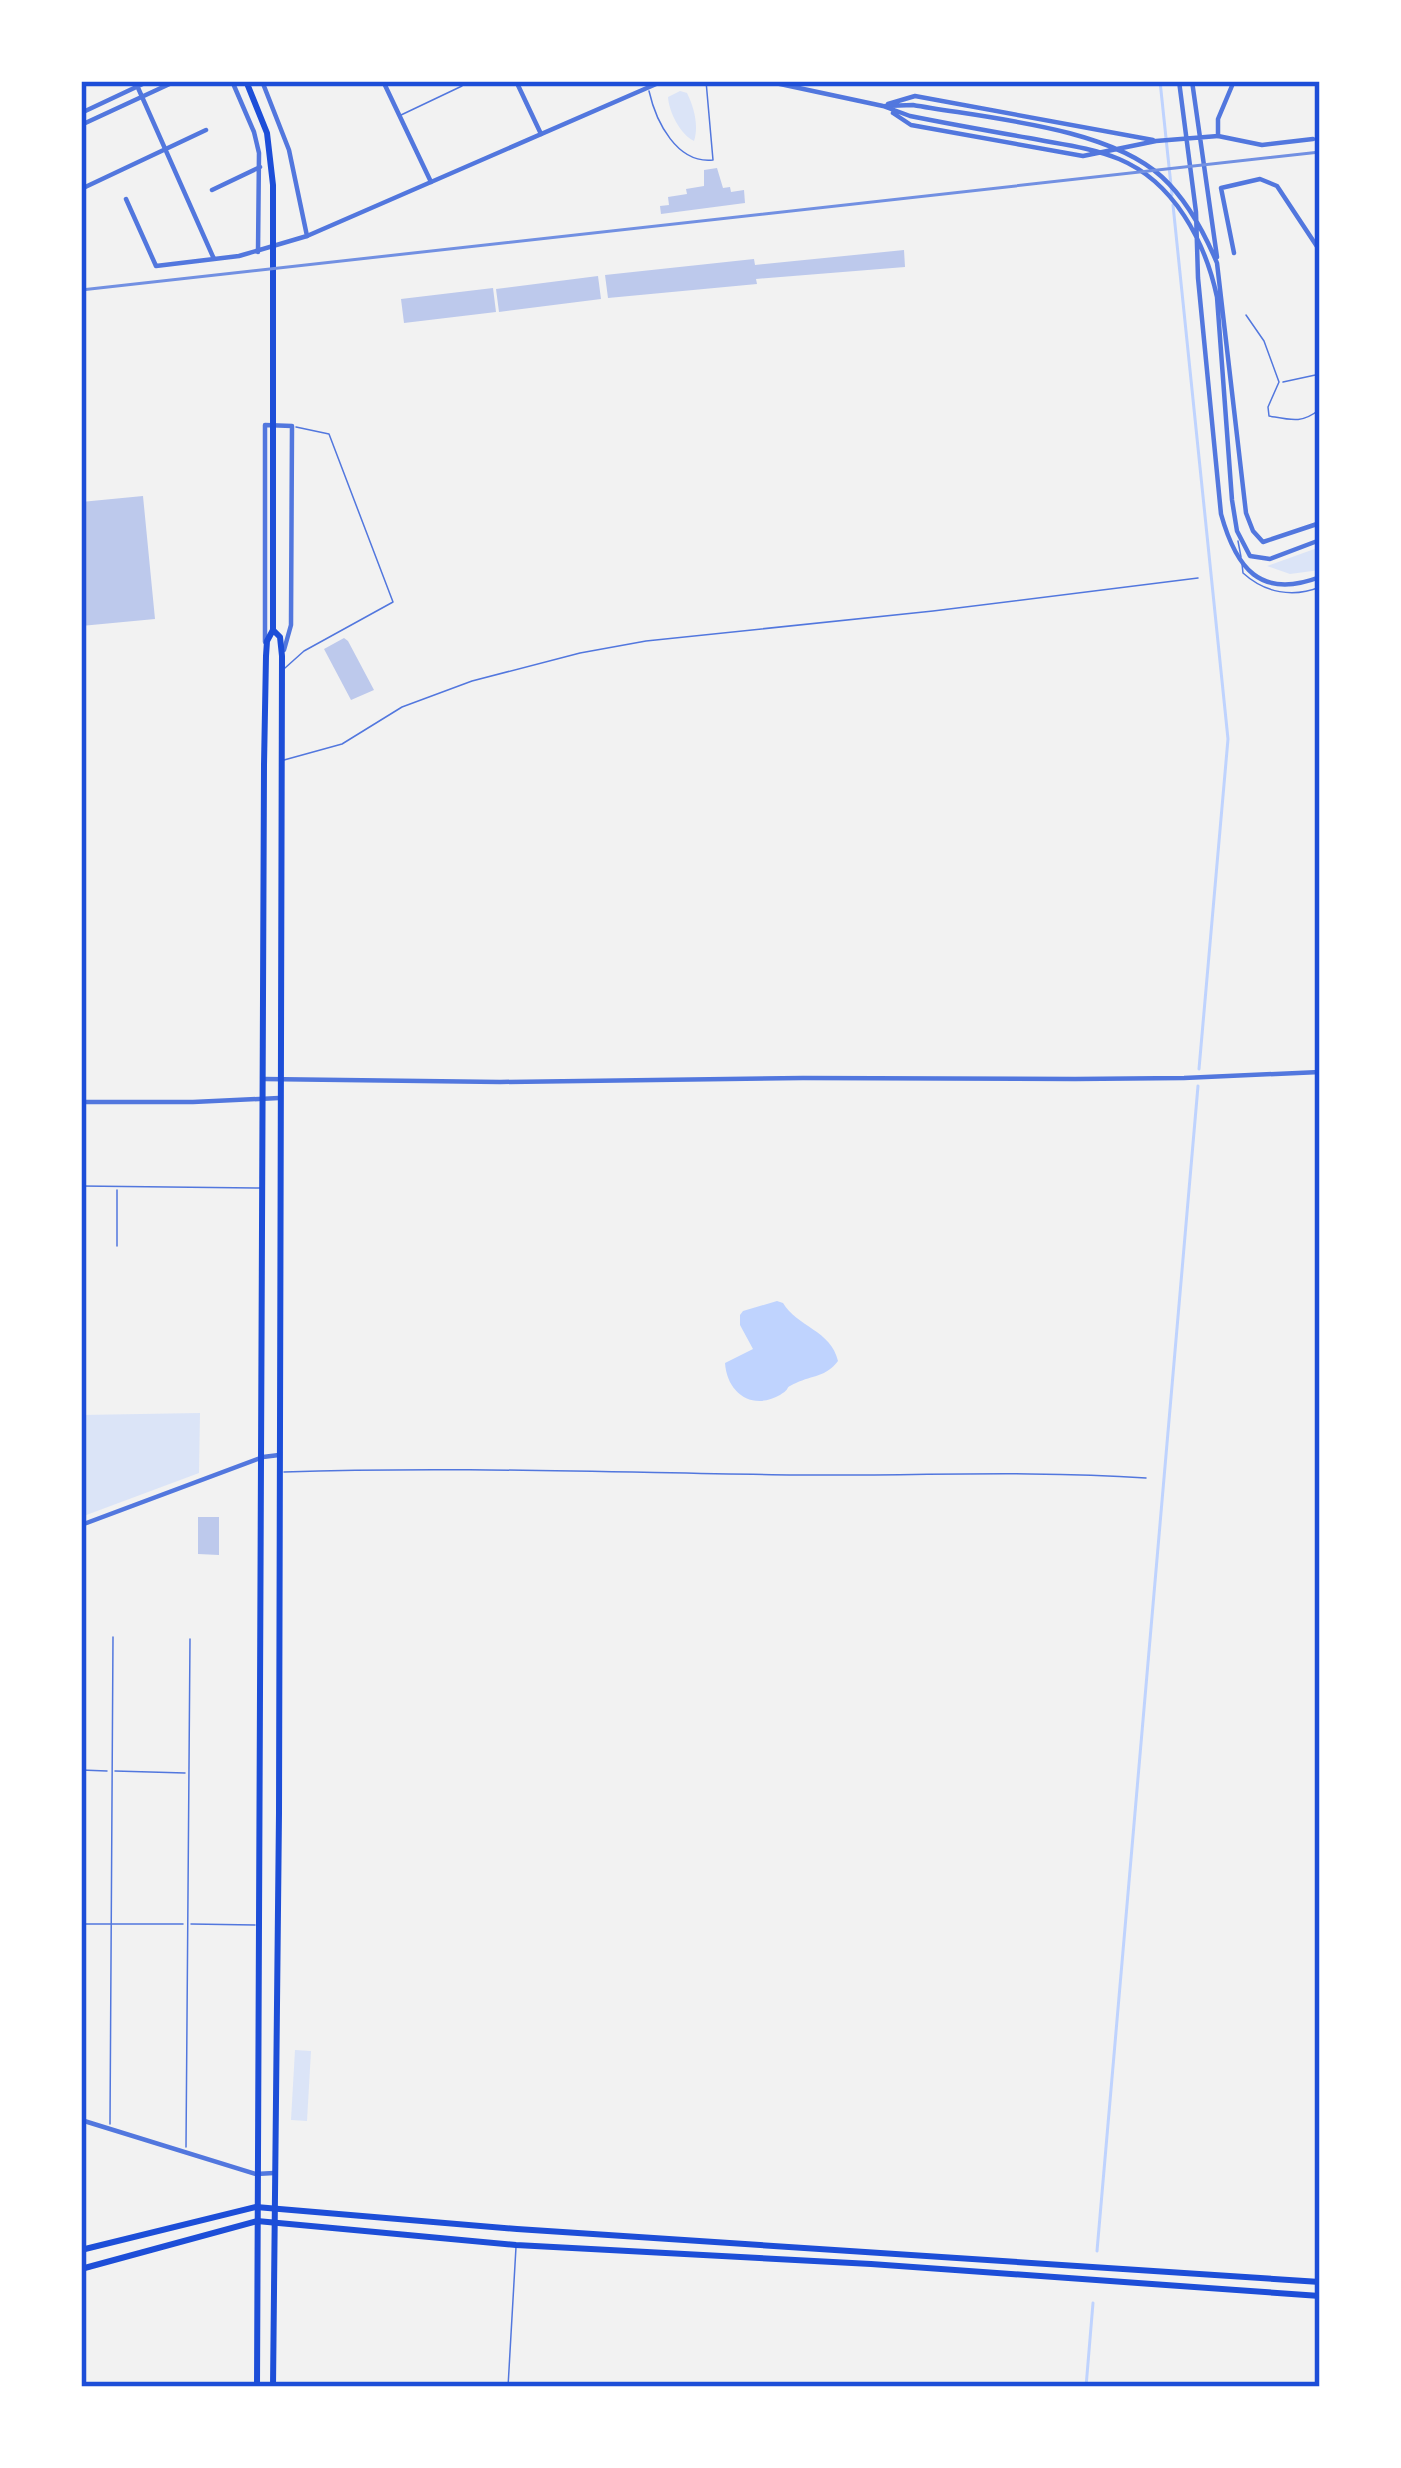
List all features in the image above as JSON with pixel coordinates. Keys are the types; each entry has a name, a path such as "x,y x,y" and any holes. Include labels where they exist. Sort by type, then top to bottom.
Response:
{"main road":[{"path":"246,81 267,134 273,172 257,2387"},
{"path":"272,630 280,637 282,656 273,2387"},
{"path":"81,2250 256,2206 518,2229 1320,2282"},
{"path":"81,2269 256,2221 517,2245 1320,2296"}],"street":[{"path":"81,113 149,81"},
{"path":"81,125 176,81"},
{"path":"232,81 256,139 258,252"},
{"path":"262,81 289,150 307,236"},
{"path":"383,81 431,182"},
{"path":"516,81 541,134"},
{"path":"125,199 156,266 258,252 307,236 646,84 663,81"},
{"path":"766,81 910,116 1094,150 1123,160 1161,188 1179,207 1210,265 1217,297 1237,531 1250,556 1263,560 1320,540"},
{"path":"1179,81 1196,212 1221,514 1230,546 1246,570 1270,583 1300,584 1320,577"},
{"path":"1192,81 1246,513 1263,542 1320,523"},
{"path":"1218,136 1218,119 1234,81"},
{"path":"136,84 214,259"},
{"path":"883,106 915,96 1156,141"},
{"path":"883,106 913,105 1088,138 1118,148 1143,162 1179,195 1207,240 1220,280"},
{"path":"883,106 911,125 1083,156 1156,141 1218,136 1262,146 1313,140"},
{"path":"81,189 206,130"},
{"path":"1109,134 1113,150"},
{"path":"212,190 260,166"},
{"path":"1234,254 1222,188 1260,178 1276,185 1320,251"},
{"path":"266,656 265,425 292,426 291,625 282,656"},
{"path":"264,1078 500,1082 1075,1079 1320,1072"},
{"path":"81,1102 281,1098"},
{"path":"81,1525 263,1457 280,1455"},
{"path":"81,2120 256,2174 274,2173"}],"lane":[{"path":"646,84 660,122 675,145 688,158 704,162 713,160 706,81"},
{"path":"400,116 462,86"},
{"path":"1246,315 1264,341 1279,382 1268,406 1269,416 1308,419 1320,410"},
{"path":"1279,382 1320,374"},
{"path":"282,670 304,651 393,602 329,434 292,426"},
{"path":"1237,531 1244,573 1252,581 1281,593 1320,587"},
{"path":"280,760 342,744 401,707 472,681 580,653 646,641 1198,578"},
{"path":"81,1186 264,1188"},
{"path":"117,1186 117,1246"},
{"path":"279,1472 1072,1473 1146,1478"},
{"path":"110,2128 113,1637"},
{"path":"186,2151 190,1639"},
{"path":"81,1770 187,1773"},
{"path":"81,1924 259,1925"},
{"path":"508,2387 517,2245"}],"shaded area":[{"path":"687,93 694,110 694,141 680,128 671,109 668,97"},
{"path":"1320,547 1320,570 1290,574 1267,566"},
{"path":"200,1413 199,1473 81,1517 81,1415"},
{"path":"295,2050 311,2051 307,2121 291,2120"}],"water":[{"path":"777,1301 821,1335 838,1361 780,1395 751,1400 730,1383 725,1363 753,1349 740,1325 743,1311"}],"building":[{"path":"717,168 723,188 744,190 745,203 661,214 660,206 669,205 668,197 704,186 704,170"},
{"path":"904,250 905,267 608,298 605,275 754,259 755,265"},
{"path":"598,276 601,299 499,312 496,289"},
{"path":"493,288 496,312 404,323 401,299"},
{"path":"143,496 155,619 81,626 81,502"},
{"path":"344,638 374,690 351,700 324,649"},
{"path":"198,1517 219,1517 219,1555 198,1554"}],"waterway":[{"path":"1160,81 1172,195"},
{"path":"1173,205 1228,739 1199,1069"},
{"path":"1097,2251 1198,1086"},
{"path":"1086,2387 1093,2303"}],"railway":[{"path":"81,290 1320,152"}]}
